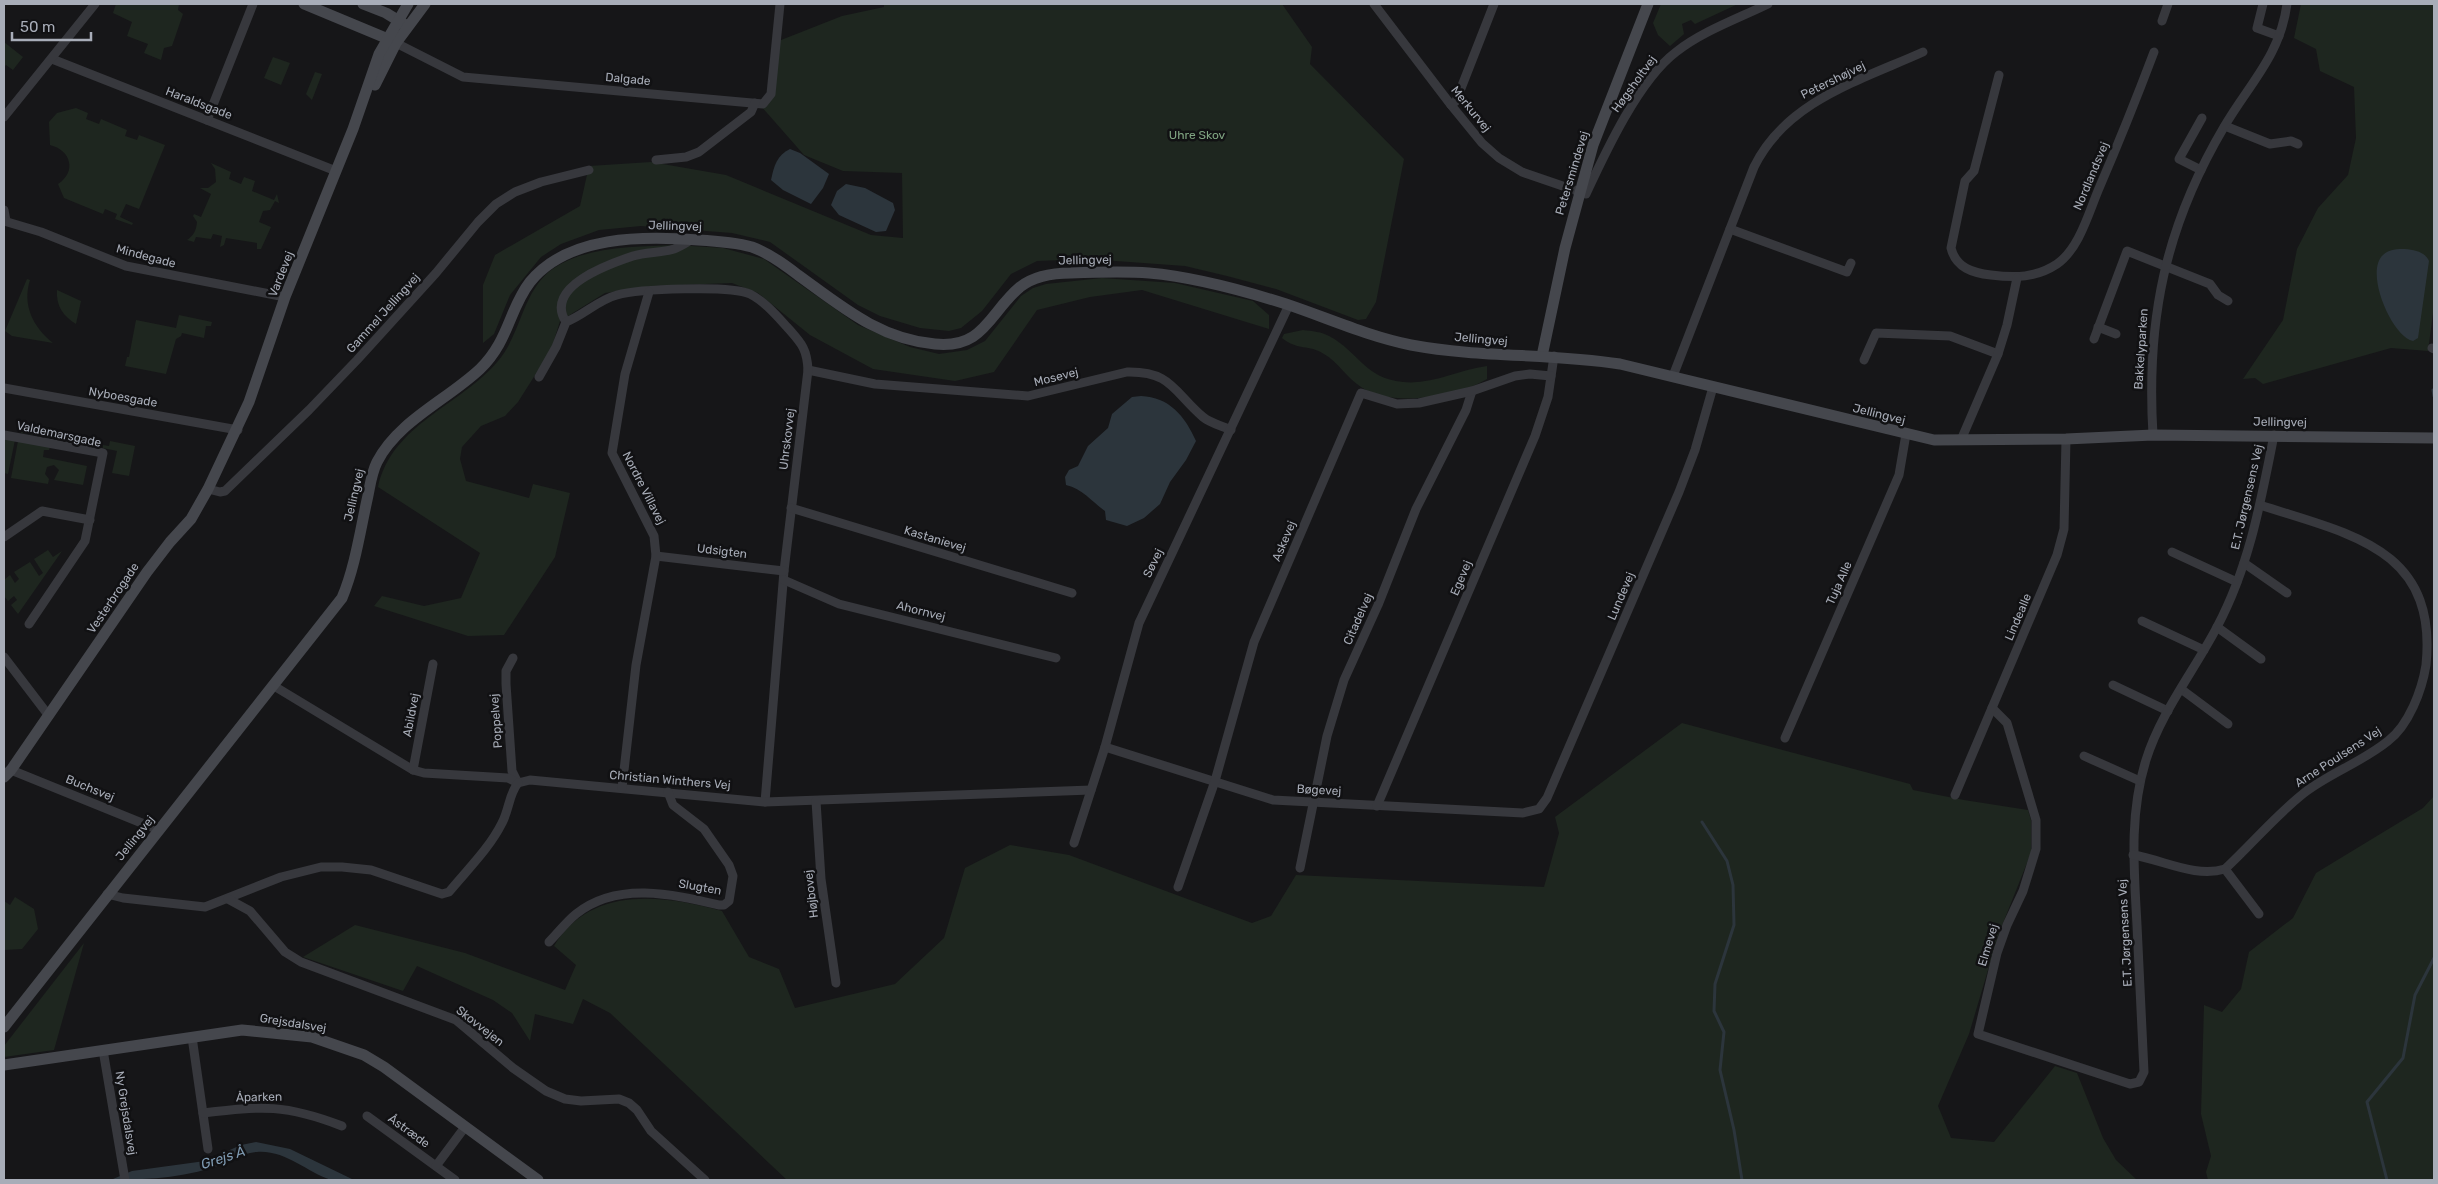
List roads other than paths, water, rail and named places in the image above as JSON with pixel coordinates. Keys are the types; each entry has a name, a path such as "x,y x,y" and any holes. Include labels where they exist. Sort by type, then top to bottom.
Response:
{"main road":[{"path":"304,4 392,40"},
{"path":"363,4 403,24"},
{"name":"Vardevej","path":"403,24 408,4"},
{"name":"Vardevej","path":"238,430 265,362 285,297 353,129 379,54 403,24 425,4"},
{"name":"Petersmindevej","path":"1548,356 1579,191 1593,145 1648,4"},
{"name":"Jellingvej","path":"4,1027 342,598 352,568 374,470 379,458 404,429 485,363 506,334 521,297 530,282 552,263 581,249 634,239 692,240 738,244 763,251 863,322 901,338 938,345 969,340 988,326 1021,286 1050,274 1147,273 1187,279 1289,305 1351,329 1410,344 1488,355 1548,356 1602,361 1673,376 1934,440 2066,439 2153,435 2434,438"},
{"name":"Vesterbrogade","path":"8,774 147,572 190,519 208,489 238,430"},
{"name":"Grejsdalsvej","path":"4,1065 242,1030 312,1037 340,1045 364,1055 384,1067 538,1180"}],"street":[{"path":"4,118 95,4"},
{"path":"207,120 253,4"},
{"path":"656,160 686,157 699,152 751,112 755,103 763,104 771,94 780,4"},
{"name":"Merkurvej","path":"1374,4 1482,143 1499,158 1522,172 1579,191"},
{"path":"1451,105 1456,101 1494,4"},
{"name":"Høgsholtvej","path":"1579,191 1586,194 1598,166 1623,121 1664,63 1696,38 1768,4"},
{"path":"2162,21 2168,4"},
{"path":"2263,4 2257,28 2280,36"},
{"name":"Bakkelyparken","path":"2153,435 2152,353 2155,313 2165,266 2176,232 2201,170 2224,126 2262,73 2280,36 2287,4"},
{"name":"Dalgade","path":"392,40 463,77 755,103"},
{"name":"Petershøjvej","path":"1673,376 1762,152 1778,130 1812,103 1923,52"},
{"name":"Nordlandsvej","path":"1999,75 1974,171 1965,181 1950,248 1953,258 1961,266 1977,273 2017,278 2041,273 2058,264 2069,253 2079,235 2154,52"},
{"name":"Haraldsgade","path":"52,59 336,171"},
{"path":"2201,170 2179,159 2202,118"},
{"path":"2224,126 2270,144 2291,141 2298,144"},
{"name":"Gammel Jellingvej","path":"208,489 220,492 225,490 309,410 436,273 478,222 496,204 515,192 541,182 589,170"},
{"name":"Mindegade","path":"4,210 5,221 41,232 126,266 285,297"},
{"path":"1730,229 1847,272 1851,263"},
{"path":"539,377 556,347 566,322 561,308 562,300 580,279 634,256 675,248 692,240"},
{"path":"2094,339 2127,251 2210,284 2218,295 2228,301"},
{"path":"1961,440 1998,354 2007,325 2017,278"},
{"name":"Uhrskovvej","path":"566,322 579,317 597,304 616,295 715,288 735,289 749,293 772,311 802,344 807,354 808,370 784,575 765,802"},
{"name":"Nordre Villavej","path":"622,788 636,665 656,556 654,536 612,453 625,374 649,292"},
{"name":"Søvej","path":"1074,844 1104,747 1138,623 1289,305"},
{"name":"Bakkelyparken","path":"2098,327 2116,334"},
{"path":"1864,360 1876,332 1950,336 1998,354"},
{"name":"Egevej","path":"1377,806 1535,436 1548,397 1551,376 1548,356"},
{"name":"Mosevej","path":"808,370 875,384 1028,396 1127,372 1141,372 1155,374 1166,380 1204,418 1231,430"},
{"name":"Askevej","path":"1178,887 1215,780 1254,642 1361,394 1397,404 1420,403 1472,390 1515,376 1530,374 1551,376"},
{"name":"Lundevej","path":"1539,809 1544,804 1551,789 1679,492 1695,450 1713,387"},
{"name":"Nyboesgade","path":"4,388 238,430"},
{"name":"Citadelvej","path":"1300,868 1327,736 1344,680 1378,605 1416,509 1466,410 1472,390"},
{"name":"Tuja Alle","path":"1784,738 1899,475 1906,434"},
{"name":"Valdemarsgade","path":"4,435 103,453 85,540 29,624"},
{"name":"E.T. Jørgensens Vej","path":"2138,1082 2144,1072 2133,855 2134,816 2140,782 2153,741 2168,711 2218,627 2237,582 2260,505 2274,435"},
{"name":"Lindealle","path":"1955,796 2052,568 2062,538 2066,506 2066,439"},
{"name":"Arne Poulsens Vej","path":"2225,869 2305,792 2388,741 2405,722 2416,698 2425,668 2429,643 2427,614 2418,589 2402,566 2384,551 2365,541 2260,505"},
{"name":"Kastanievej","path":"791,508 1072,594"},
{"path":"4,537 42,511 90,520"},
{"path":"2172,552 2237,582"},
{"name":"Udsigten","path":"656,556 784,575"},
{"name":"E.T. Jørgensens Vej","path":"2244,563 2287,594"},
{"name":"Ahornvej","path":"784,575 839,604 1056,658"},
{"path":"2142,621 2204,650"},
{"path":"2218,627 2261,659"},
{"path":"4,657 49,716"},
{"name":"Poppelvej","path":"513,658 506,671 506,684 512,771 518,783"},
{"name":"Abildvej","path":"413,770 434,664"},
{"path":"2113,685 2168,711"},
{"name":"Christian Winthers Vej","path":"274,686 413,770 424,773 508,778 518,783 530,780 765,802 1090,790"},
{"path":"2181,689 2228,724"},
{"name":"Elmevej","path":"1992,708 2007,723 2036,820 2036,849 2026,884 2007,925 1997,953 1978,1034 2130,1084 2138,1082"},
{"name":"Bøgevej","path":"1104,747 1215,780 1273,800 1523,812 1539,809"},
{"path":"2084,756 2140,782"},
{"name":"Buchsvej","path":"8,774 159,830"},
{"path":"108,894 205,907 282,877 321,867 371,870 442,894 449,892 494,838 504,820 512,792 518,783"},
{"name":"Slugten","path":"549,942 576,914 592,904 613,896 665,893 719,905 729,901 733,876 729,866 704,829 673,805 668,792"},
{"name":"Højbovej","path":"816,801 821,879 836,983"},
{"path":"2133,855 2199,872 2211,873 2225,869 2259,914"},
{"name":"Skovvejen","path":"228,899 250,911 285,952 301,962 456,1020 513,1068 546,1091 564,1099 581,1101 619,1099 629,1103 637,1110 651,1131 705,1180"},
{"path":"192,1037 208,1150"},
{"name":"Ny Grejsdalsvej","path":"103,1050 124,1177"},
{"name":"Åparken","path":"203,1113 272,1107 310,1114 342,1126"},
{"name":"Åstræde","path":"367,1116 454,1180"},
{"name":"Åstræde","path":"436,1166 465,1127"}],"water":[{"path":"790,149 800,153 829,174 823,188 811,204 783,190 771,180 777,162 782,154"},
{"path":"846,184 865,188 893,203 895,210 886,231 876,232 839,215 831,205 837,191"},
{"path":"2405,249 2422,254 2429,261 2418,338 2413,341 2405,337 2389,317 2379,289 2377,275 2378,263 2385,253 2391,250"},
{"path":"1132,397 1151,397 1168,404 1181,416 1196,441 1186,460 1170,482 1160,504 1144,518 1127,526 1106,520 1105,511 1082,493 1066,485 1065,477 1069,470 1078,466 1088,446 1108,428 1112,414"},
{"name":"Grejs Å","path":"256,1142 290,1149 354,1180 331,1180 277,1154 257,1152 245,1154 217,1166 184,1175 101,1180 113,1179 132,1171 205,1161 241,1145"}],"waterway":[{"path":"2433,390 2434,396"},
{"path":"1702,822 1727,861 1733,885 1734,925 1715,984 1714,1011 1724,1032 1720,1070 1734,1130 1742,1180"},
{"path":"2387,1180 2367,1102 2403,1058 2415,995 2434,958"}],"park label":[{"name":"Uhre Skov","path":"1197,135"}]}
